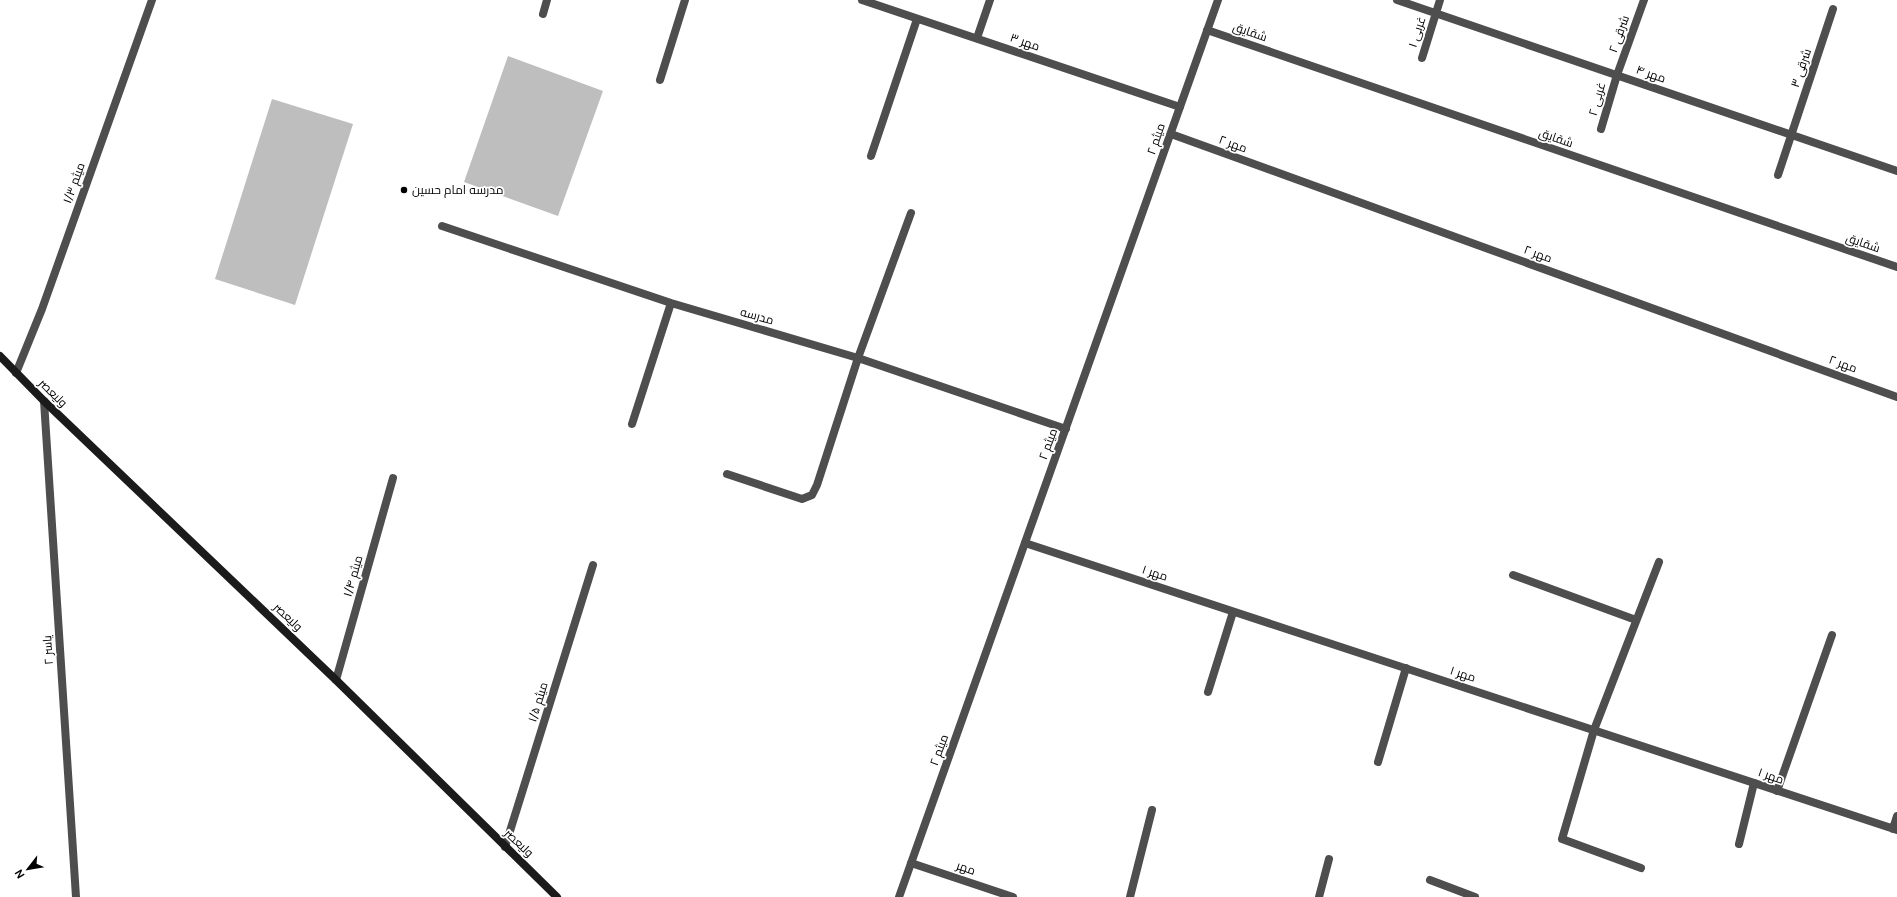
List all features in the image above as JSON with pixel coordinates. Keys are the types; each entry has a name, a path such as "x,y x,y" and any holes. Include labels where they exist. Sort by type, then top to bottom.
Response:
{"main road":[{"name":"ولیعصر","path":"0,356 44,401 336,680 557,897"}],"street":[{"name":"میثم ۱/۳","path":"16,373 42,309 152,0"},
{"path":"543,14 547,0"},
{"path":"660,80 685,0"},
{"name":"مهر ۳","path":"862,0 872,1 917,19 1180,107"},
{"path":"977,38 990,0"},
{"name":"میثم ۲","path":"899,897 1218,0"},
{"name":"مهر ۴","path":"1397,0 1897,171"},
{"name":"۱ غربی","path":"1422,58 1440,0"},
{"name":"۲ شرقی","path":"1617,75 1644,0"},
{"name":"۳ شرقی","path":"1778,175 1834,9"},
{"path":"870,156 917,19"},
{"name":"شقایق","path":"1207,30 1897,267"},
{"name":"۲ غربی","path":"1601,129 1617,75"},
{"name":"مهر ۲","path":"1171,134 1897,397"},
{"path":"727,474 802,499 812,495 817,485 858,358 912,213"},
{"name":"مدرسه","path":"442,226 670,303 858,358 1066,429"},
{"path":"632,424 670,303"},
{"name":"یاسر ۲","path":"44,401 76,897"},
{"name":"میثم ۱/۴","path":"336,680 393,478"},
{"name":"مهر ۱","path":"1025,543 1895,830"},
{"path":"1641,868 1562,840 1594,730 1659,562"},
{"name":"میثم ۱/۵","path":"506,847 594,565"},
{"path":"1513,576 1636,620"},
{"path":"1208,692 1233,612"},
{"path":"1778,791 1832,636"},
{"path":"1378,762 1406,668"},
{"path":"1739,844 1754,783"},
{"path":"1130,897 1152,810"},
{"path":"1895,830 1897,816"},
{"path":"1318,897 1329,859"},
{"name":"مهر","path":"912,863 1013,897"},
{"path":"1430,880 1475,897"}],"building":[{"path":"508,56 603,91 558,216 464,182"},
{"path":"272,99 353,124 295,305 215,279"}],"place":[{"name":"مدرسه امام حسین","path":"404,190"}]}
